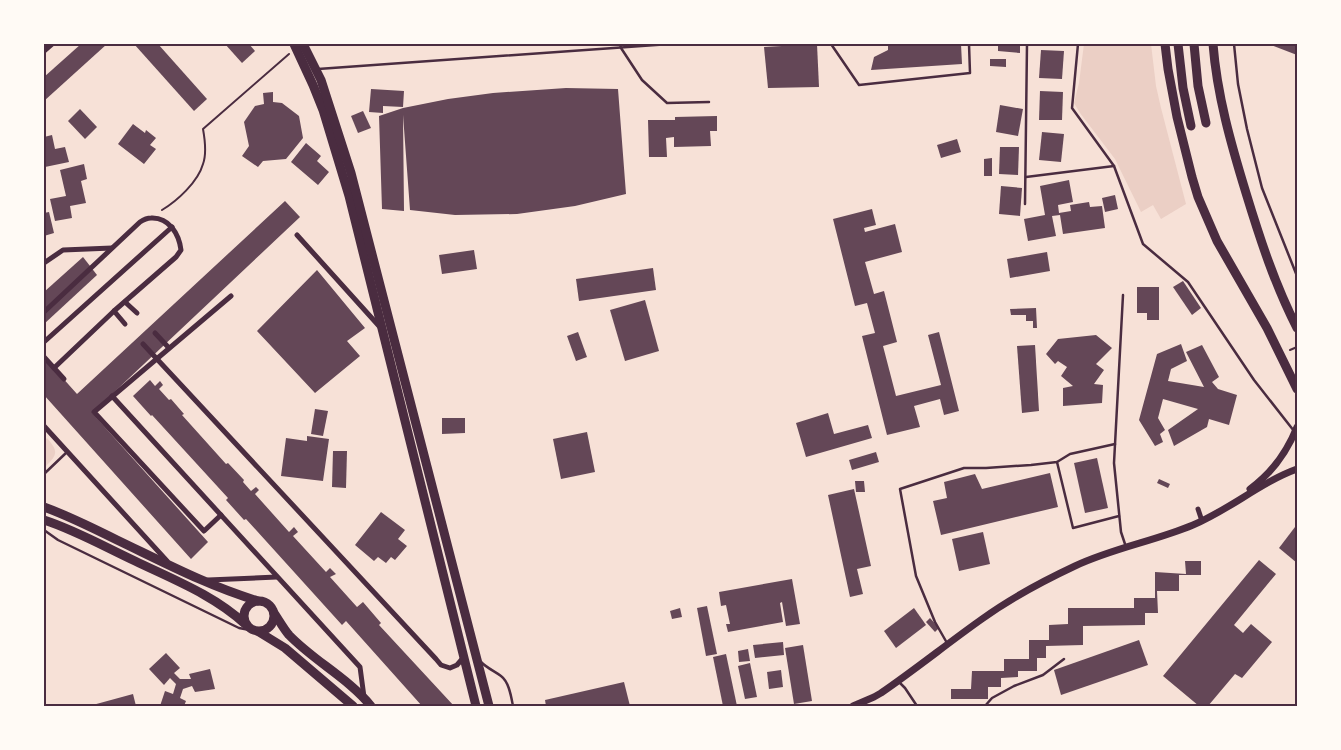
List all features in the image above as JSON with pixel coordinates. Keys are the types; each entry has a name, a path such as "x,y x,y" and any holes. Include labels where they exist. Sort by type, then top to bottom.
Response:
{"main road":[{"path":"1165,44 1179,124 1192,177 1201,204 1217,241 1268,328 1297,389"},
{"path":"1178,44 1183,88 1191,126"},
{"path":"1194,44 1198,86 1206,123"},
{"path":"1213,44 1217,78 1237,164 1272,273 1297,328"},
{"path":"297,45 316,69 321,80 352,174 489,706"},
{"path":"297,45 334,145 349,196 476,706"},
{"path":"44,507 82,522 197,579 270,605 283,627 293,638 371,706"},
{"path":"44,520 76,533 192,589 227,609 248,627 285,648 353,706"},
{"path":"245,624 243,619 245,609 253,602 258,601"},
{"path":"257,632 264,631 271,626 274,613"},
{"path":"463,657 470,706"}],"street":[{"path":"44,51 52,44"},
{"path":"44,312 140,222 150,218 159,219 172,226 180,241 181,250 176,257 114,311 54,368"},
{"path":"44,342 172,226"},
{"path":"296,234 382,328"},
{"path":"44,263 63,250 112,248"},
{"path":"221,515 204,531 94,412 230,296"},
{"path":"125,302 137,313"},
{"path":"114,311 125,324"},
{"path":"155,333 169,348"},
{"path":"143,344 441,665 450,668 454,667 463,657"},
{"path":"44,357 64,379"},
{"path":"112,396 360,667 364,698"},
{"path":"44,426 170,565"},
{"path":"1221,510 1266,477 1285,452 1296,430"},
{"path":"853,706 874,697 1007,602 1042,583 1078,565 1202,520 1297,469"},
{"path":"1253,492 1297,474"},
{"path":"1198,510 1202,520"},
{"path":"197,579 277,577"}],"lane":[{"path":"620,44 642,80 667,103 708,102"},
{"path":"316,69 670,44"},
{"path":"831,44 859,85 970,73 969,44"},
{"path":"1026,204 1027,44"},
{"path":"1078,44 1072,108 1114,166 1143,244 1188,282 1254,380 1296,430"},
{"path":"1234,44 1238,84 1262,188 1297,276"},
{"path":"1026,177 1114,166"},
{"path":"1123,295 1114,463 1121,532 1126,547"},
{"path":"948,644 935,622 916,576 900,489 964,468 1057,462 1070,454 1115,444"},
{"path":"44,474 67,452"},
{"path":"1057,462 1073,528 1119,516"},
{"path":"44,530 58,540 193,606 239,628 257,632"},
{"path":"475,654 482,664 503,677 506,681 513,706"},
{"path":"985,706 992,698 1014,686 1043,675 1064,659"},
{"path":"898,681 905,688 916,706"}],"path":[{"path":"150,218 173,203 193,183 203,165 205,146 203,129 297,45"},
{"path":"1287,352 1297,347"}],"shaded area":[{"path":"1084,44 1151,44 1156,86 1186,204 1161,219 1153,205 1141,212 1115,159 1074,103 1079,83"},
{"path":"47,438 55,452 53,458 46,466 44,464 44,441"}],"building":[{"path":"81,44 107,44 44,101 44,77"},
{"path":"134,44 158,44 207,99 194,111"},
{"path":"225,44 249,44 255,51 242,63"},
{"path":"817,44 819,87 768,88 764,47"},
{"path":"888,44 961,44 962,64 871,70 874,57 888,50"},
{"path":"998,44 1020,44 1020,53 998,51"},
{"path":"1297,44 1297,55 1271,45"},
{"path":"1041,50 1064,51 1062,79 1039,78"},
{"path":"990,59 1006,59 1006,67 990,66"},
{"path":"566,88 618,89 626,194 575,206 517,214 455,215 410,210 403,115 404,211 382,209 379,116 403,108 448,99 493,93"},
{"path":"371,89 404,91 403,107 383,106 383,113 369,112"},
{"path":"1040,91 1063,92 1062,120 1039,120"},
{"path":"273,92 273,102 282,103 299,116 303,138 286,159 263,161 258,167 242,156 249,146 244,122 255,106 264,104 263,93"},
{"path":"1000,105 1023,109 1018,136 996,132"},
{"path":"80,109 97,127 85,139 68,121"},
{"path":"363,111 371,128 358,133 351,116"},
{"path":"717,116 717,131 710,131 711,146 674,147 674,137 666,138 667,157 649,157 648,120 675,120 675,117"},
{"path":"133,124 145,133 146,130 156,138 150,145 156,149 144,164 118,144"},
{"path":"1042,132 1064,134 1061,162 1039,160"},
{"path":"52,135 55,149 65,147 69,162 45,167 44,137"},
{"path":"957,139 961,152 941,158 937,145"},
{"path":"306,143 321,156 317,161 329,172 318,185 291,162"},
{"path":"1000,147 1019,147 1018,175 999,174"},
{"path":"992,158 992,176 984,176 984,159"},
{"path":"84,164 87,179 81,181 86,203 70,206 72,218 55,221 50,199 66,196 60,170"},
{"path":"1069,180 1073,202 1058,205 1059,213 1071,211 1070,205 1089,202 1090,207 1102,206 1105,228 1063,234 1060,215 1052,216 1056,236 1028,241 1024,219 1045,215 1040,186"},
{"path":"1001,186 1022,188 1020,216 999,214"},
{"path":"1115,195 1118,209 1105,212 1102,198"},
{"path":"285,201 300,217 92,413 208,542 191,559 44,395 44,357 77,394"},
{"path":"872,209 876,225 864,228 865,232 895,224 902,252 865,262 874,294 884,291 897,342 883,346 896,396 941,385 928,335 939,332 959,411 944,415 940,399 914,406 920,427 887,435 862,336 875,333 867,303 855,306 833,219"},
{"path":"49,212 54,233 44,236 44,213"},
{"path":"474,250 477,269 442,274 439,255"},
{"path":"1047,252 1050,271 1010,278 1007,259"},
{"path":"83,257 97,275 44,324 44,292"},
{"path":"653,268 656,290 579,301 576,279"},
{"path":"317,270 365,328 347,341 360,356 315,393 257,331"},
{"path":"1183,281 1201,308 1192,315 1173,287"},
{"path":"1137,287 1159,287 1159,320 1147,320 1147,313 1137,313"},
{"path":"645,300 659,351 625,361 610,310"},
{"path":"1036,308 1037,328 1033,328 1033,321 1026,321 1026,315 1011,315 1010,309"},
{"path":"578,332 587,357 576,361 567,336"},
{"path":"1096,335 1112,348 1096,364 1104,370 1094,384 1103,385 1102,403 1063,406 1063,388 1073,386 1061,376 1067,367 1058,361 1055,364 1046,354 1058,339"},
{"path":"1181,344 1187,361 1171,369 1168,381 1204,387 1186,352 1202,345 1219,377 1212,382 1218,389 1237,395 1229,425 1209,419 1207,427 1174,446 1168,430 1198,409 1163,399 1158,418 1165,430 1160,434 1163,442 1155,446 1139,420 1157,354"},
{"path":"1035,345 1039,411 1022,413 1017,346"},
{"path":"150,380 155,386 160,381 163,385 159,389 169,400 171,399 184,414 182,415 226,464 228,463 244,480 243,482 251,491 256,487 259,490 255,494 289,532 294,527 298,532 293,536 326,572 330,568 336,574 330,577 357,607 363,602 381,623 379,625 454,706 422,706 346,621 342,625 246,519 244,520 226,500 228,498 133,396"},
{"path":"315,409 328,411 323,436 311,434"},
{"path":"828,413 834,434 868,425 872,438 806,457 796,423"},
{"path":"442,418 465,418 465,433 442,434"},
{"path":"587,432 595,472 561,479 553,439"},
{"path":"307,436 329,439 323,481 281,476 286,438 307,441"},
{"path":"333,451 347,451 346,488 332,487"},
{"path":"876,452 879,462 852,470 849,460"},
{"path":"1097,458 1108,508 1085,513 1074,463"},
{"path":"1050,473 1058,507 941,535 933,501 947,498 944,482 975,474 982,489"},
{"path":"1159,479 1170,484 1168,488 1157,483"},
{"path":"855,481 864,481 865,492 856,492"},
{"path":"854,489 871,566 857,569 863,594 850,597 828,495"},
{"path":"381,512 405,530 398,539 407,546 395,560 391,557 386,563 378,557 374,561 355,545"},
{"path":"1295,527 1297,529 1297,563 1279,548"},
{"path":"983,532 990,564 959,571 952,539"},
{"path":"1259,560 1276,574 1234,625 1243,633 1251,624 1272,642 1242,678 1235,674 1208,706 1199,706 1163,676"},
{"path":"1185,561 1201,561 1201,575 1179,575 1179,591 1157,591 1158,613 1145,613 1145,625 1083,626 1083,645 1046,646 1046,658 1037,658 1037,671 1018,671 1018,677 1001,678 1001,687 988,687 988,699 951,699 951,689 971,689 972,671 1004,671 1004,659 1029,659 1029,640 1049,640 1049,625 1068,624 1068,608 1134,608 1134,598 1155,598 1155,572 1186,574"},
{"path":"792,579 800,624 786,626 782,602 780,603 783,622 728,632 726,624 730,624 726,605 721,606 719,592"},
{"path":"707,606 717,654 706,656 697,608"},
{"path":"680,608 682,617 672,619 670,611"},
{"path":"914,608 926,625 896,648 884,631"},
{"path":"930,618 939,628 935,632 926,622"},
{"path":"1139,640 1148,665 1061,695 1054,670"},
{"path":"783,642 784,655 755,658 753,645"},
{"path":"803,645 812,701 794,704 785,648"},
{"path":"748,649 750,661 739,662 738,651"},
{"path":"166,653 180,668 174,673 180,679 191,679 189,674 210,669 215,689 195,692 192,686 183,689 180,698 186,701 184,706 160,706 165,691 173,694 176,684 170,678 164,685 149,669"},
{"path":"726,654 737,706 723,706 713,657"},
{"path":"750,663 757,697 745,699 738,666"},
{"path":"781,670 783,687 769,689 767,672"},
{"path":"624,682 630,706 546,706 545,700"},
{"path":"133,694 136,706 89,706"},
{"path":"1049,704 1049,706 1021,706 1021,705"}]}
